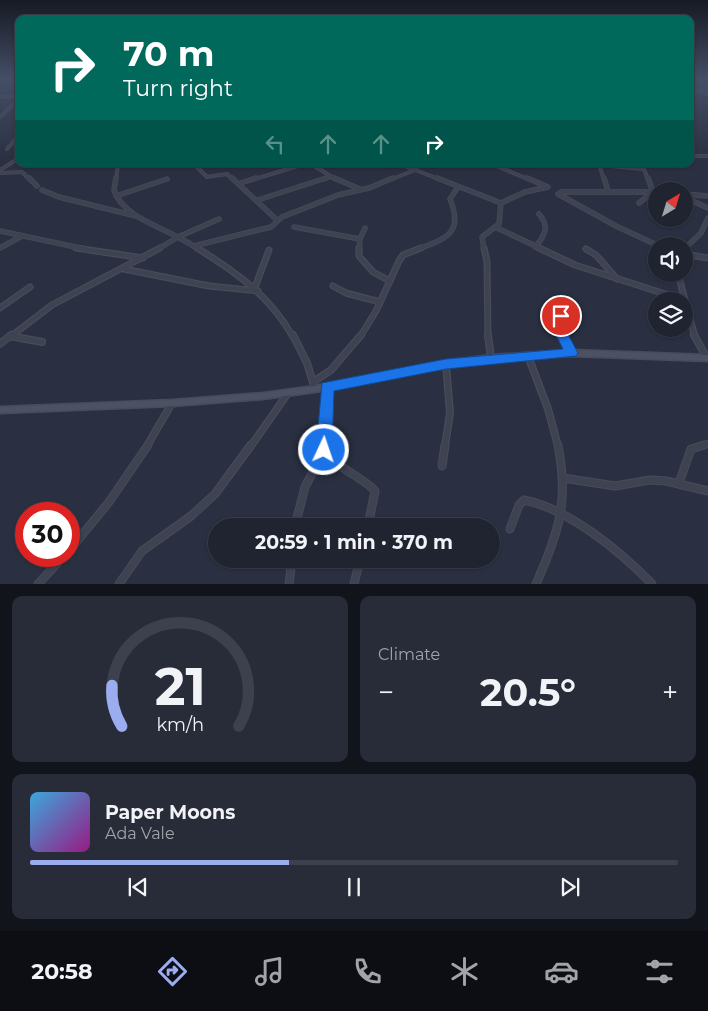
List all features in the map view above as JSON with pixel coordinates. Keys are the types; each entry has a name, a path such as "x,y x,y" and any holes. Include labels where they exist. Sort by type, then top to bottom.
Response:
{"main road":[{"path":"2,412 172,403 288,393 314,385 327,387 446,364 491,358 572,353 708,358"}],"street":[{"path":"0,117 10,106"},
{"path":"7,150 14,142"},
{"path":"694,156 708,156"},
{"path":"0,171 15,161"},
{"path":"118,167 114,190 124,208 194,246 257,289 277,313 294,339 314,385 334,367 370,322 402,255 443,240 449,235 454,226 456,211 450,196 458,187"},
{"path":"197,167 207,178 227,174 258,200 276,220"},
{"path":"238,184 294,167"},
{"path":"315,167 331,177 360,189"},
{"path":"408,167 501,203 525,192 548,187 499,167"},
{"path":"194,246 271,227 276,220 338,195 394,179 417,167"},
{"path":"600,167 608,191"},
{"path":"622,167 644,169 650,182"},
{"path":"0,171 22,172 37,186"},
{"path":"258,200 331,177"},
{"path":"116,196 167,179"},
{"path":"42,190 58,197 103,209 140,216"},
{"path":"648,192 561,192 558,194 648,241"},
{"path":"693,195 708,196"},
{"path":"639,203 648,196"},
{"path":"693,200 708,208"},
{"path":"491,358 487,332 487,262 482,237 486,232 497,228 500,224 499,210 501,203"},
{"path":"536,247 546,236 547,228 544,219 539,214"},
{"path":"693,241 701,233 708,218"},
{"path":"0,344 52,305 124,269 178,237 218,219"},
{"path":"294,227 360,239"},
{"path":"364,228 360,239 359,256 373,272 390,281"},
{"path":"497,228 574,265 658,292"},
{"path":"0,231 144,258"},
{"path":"0,248 22,236"},
{"path":"586,248 596,255 618,280"},
{"path":"257,289 269,250"},
{"path":"693,256 708,258"},
{"path":"124,269 209,286 257,289"},
{"path":"333,286 346,293 380,302"},
{"path":"0,308 30,287"},
{"path":"564,308 558,327 572,353"},
{"path":"693,329 696,339 708,358"},
{"path":"10,336 42,342"},
{"path":"528,356 547,405 563,478 561,513 556,533 536,584"},
{"path":"442,466 450,412 446,364"},
{"path":"327,387 324,450 327,456 364,480 375,491 370,518"},
{"path":"119,584 142,551 192,516 215,494 280,407 288,393"},
{"path":"80,538 109,502 154,436 172,403"},
{"path":"679,484 691,449 708,444"},
{"path":"296,518 315,462 324,450"},
{"path":"563,478 615,486 650,480 708,491"},
{"path":"510,529 519,505 524,500 531,500 561,513 622,558 652,584"},
{"path":"38,584 54,567"},
{"path":"289,584 291,568"},
{"path":"354,584 358,568"}],"route":[{"path":"324,450 327,387 446,364 491,358 572,353 558,327 561,316"}]}
